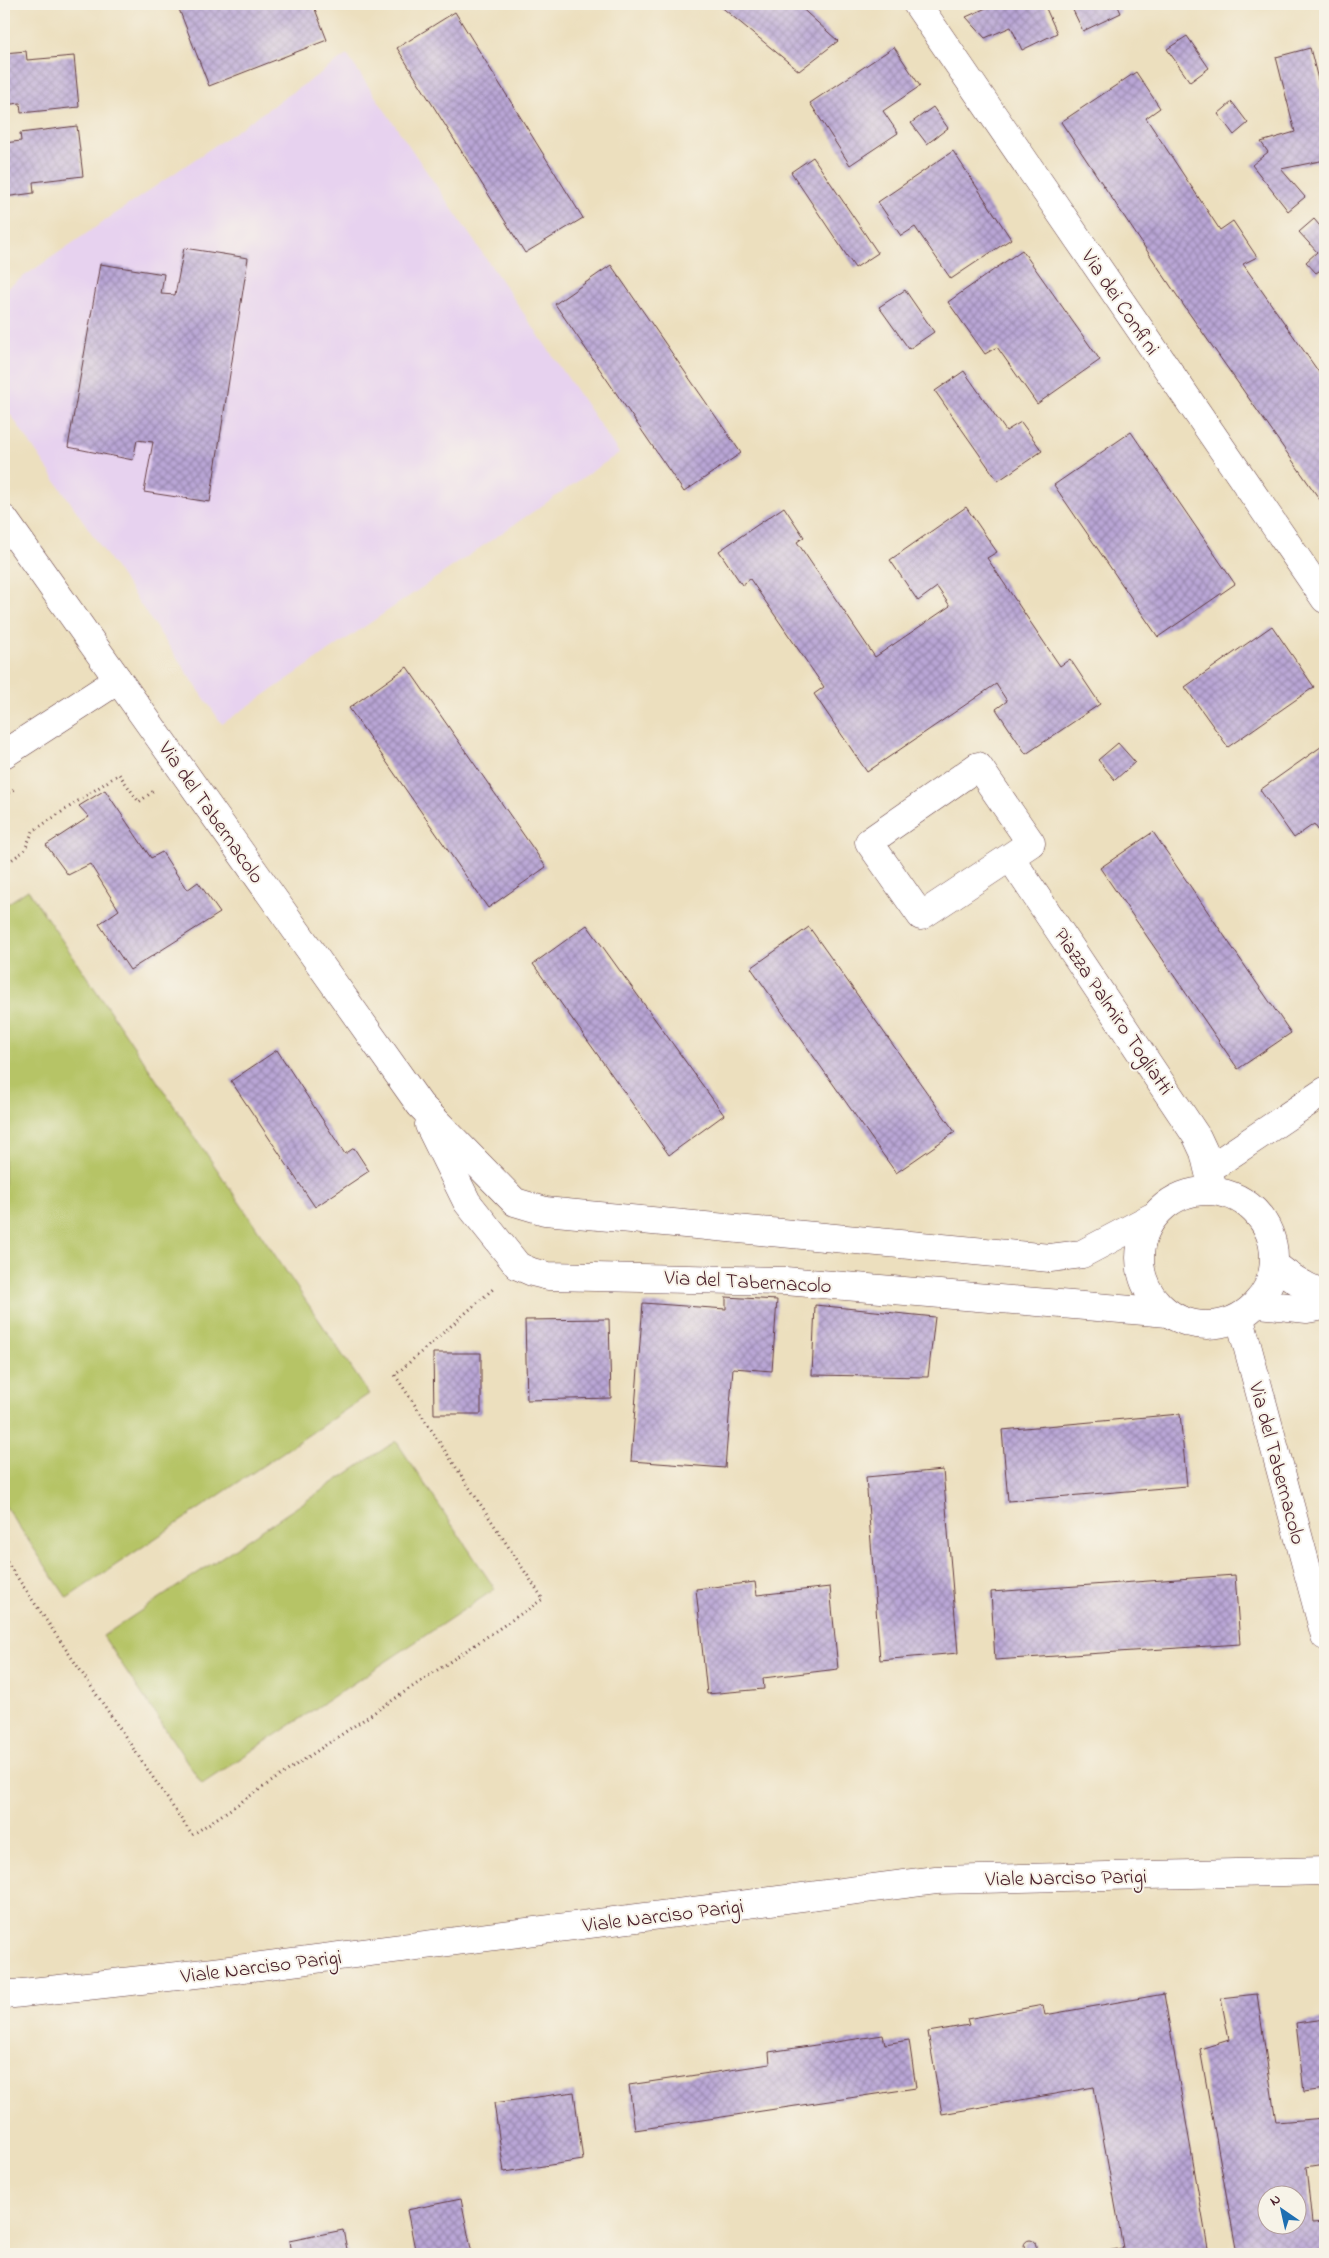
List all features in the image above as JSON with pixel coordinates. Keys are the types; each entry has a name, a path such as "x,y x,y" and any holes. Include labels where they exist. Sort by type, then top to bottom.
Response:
{"street":[{"name":"Via dei Confini","path":"917,4 1325,600"},
{"name":"Via del Tabernacolo","path":"4,519 420,1106 515,1202 545,1211 1050,1258 1082,1254 1152,1217"},
{"path":"4,754 118,680"},
{"path":"978,766 1031,843 1010,857 920,916 869,842 978,766"},
{"name":"Piazza Palmiro Togliatti","path":"1010,857 1185,1117 1204,1152 1211,1180"},
{"path":"1325,1091 1211,1180 1176,1198 1152,1217 1139,1246 1138,1265 1149,1294 1168,1313 1182,1320 1211,1325 1223,1324 1250,1311 1308,1309 1325,1306"},
{"name":"Via del Tabernacolo","path":"420,1106 453,1178 467,1202 518,1266 532,1272 548,1276 786,1281 1168,1313"},
{"path":"1211,1180 1241,1200 1258,1216 1272,1242 1275,1265 1250,1311"},
{"path":"1275,1265 1292,1279 1310,1290 1325,1294"},
{"name":"Via del Tabernacolo","path":"1250,1311 1325,1636"},
{"name":"Viale Narciso Parigi","path":"4,1994 205,1973 936,1880 1325,1871"}],"path":[{"path":"4,865 24,851 33,831 118,774 139,802 182,770"},
{"path":"4,1558 192,1835 543,1598 395,1375 518,1266"}],"shaded area":[{"path":"347,55 619,453 222,724 4,405 4,290"}],"green space":[{"path":"28,890 369,1394 67,1598 4,1504 4,906"},
{"path":"396,1441 495,1589 202,1784 103,1636"}],"building":[{"path":"177,4 313,4 327,40 209,86"},
{"path":"720,4 797,4 838,41 799,71"},
{"path":"995,4 1044,4 1057,33 1022,50 1011,27 985,38 966,17"},
{"path":"1070,4 1117,4 1121,13 1083,31"},
{"path":"455,12 583,218 525,253 397,48"},
{"path":"1187,36 1209,68 1190,82 1167,49"},
{"path":"894,47 920,86 883,111 898,133 850,165 810,103"},
{"path":"1310,48 1325,107 1325,160 1281,169 1305,197 1288,211 1252,165 1268,152 1261,142 1295,132 1276,57"},
{"path":"26,51 27,60 74,56 79,107 21,113 20,103 4,105 4,53"},
{"path":"1136,72 1160,108 1146,118 1220,230 1233,221 1257,257 1243,264 1325,381 1325,507 1184,306 1061,122"},
{"path":"1232,102 1248,123 1234,135 1218,114"},
{"path":"933,107 948,128 927,144 911,123"},
{"path":"77,126 83,176 33,182 34,193 4,197 4,143 21,141 20,133"},
{"path":"953,151 1011,239 951,279 915,227 901,236 878,202"},
{"path":"813,157 878,253 855,268 791,172"},
{"path":"1314,219 1325,232 1325,273 1322,269 1316,273 1306,262 1317,252 1299,232"},
{"path":"184,248 248,258 210,502 144,492 153,442 137,440 133,460 68,447 100,264 164,274 161,294 175,295"},
{"path":"1022,250 1100,360 1037,404 997,347 985,354 948,302"},
{"path":"611,265 741,453 684,492 555,304"},
{"path":"905,290 934,332 909,349 879,307"},
{"path":"964,371 1006,431 1021,422 1042,451 998,481 935,391"},
{"path":"1131,432 1235,584 1158,637 1054,485"},
{"path":"784,507 804,537 797,542 875,657 950,606 937,587 918,601 890,560 966,507 997,552 987,558 1060,666 1070,659 1100,704 1026,754 996,709 1007,701 996,684 867,772 814,694 824,687 750,579 742,585 719,551"},
{"path":"1272,626 1314,687 1228,747 1185,687"},
{"path":"407,667 546,867 488,908 349,708"},
{"path":"1118,743 1135,762 1115,780 1098,760"},
{"path":"1325,744 1325,840 1314,824 1294,838 1260,790"},
{"path":"105,790 151,858 162,852 187,890 198,882 220,913 130,970 99,924 119,910 90,864 68,875 46,845 89,817 79,806"},
{"path":"1153,832 1291,1033 1238,1069 1100,868"},
{"path":"587,925 724,1115 669,1155 533,964"},
{"path":"809,927 955,1132 896,1173 751,968"},
{"path":"277,1050 345,1154 354,1148 369,1171 315,1207 231,1081"},
{"path":"726,1297 777,1300 772,1371 733,1368 725,1468 631,1461 643,1303 726,1309"},
{"path":"815,1305 935,1317 928,1377 812,1375"},
{"path":"609,1319 611,1398 527,1400 525,1320"},
{"path":"433,1353 481,1353 481,1414 434,1414"},
{"path":"1180,1414 1187,1486 1008,1501 1002,1430"},
{"path":"943,1470 958,1653 880,1660 866,1477"},
{"path":"1235,1575 1240,1644 995,1660 991,1592"},
{"path":"755,1582 757,1595 830,1587 838,1669 763,1678 764,1689 707,1694 696,1589"},
{"path":"1164,1994 1209,2254 1091,2254 1123,2248 1094,2087 942,2114 928,2032 969,2025 967,2019 1043,2005 1045,2015"},
{"path":"1257,1994 1276,2122 1325,2118 1325,2164 1306,2167 1312,2223 1325,2222 1325,2254 1237,2254 1200,2049 1229,2040 1221,1998"},
{"path":"1325,2019 1325,2089 1304,2092 1296,2023"},
{"path":"883,2035 885,2044 909,2040 916,2088 635,2130 629,2085 770,2064 769,2052"},
{"path":"574,2092 583,2160 504,2172 494,2103"},
{"path":"461,2199 472,2254 416,2254 407,2210"},
{"path":"343,2230 348,2254 291,2254 289,2241"},
{"path":"1028,2240 1032,2240 1036,2246 1032,2252 1028,2252 1024,2248 1024,2244"},
{"path":"234,2250 235,2254 215,2254 215,2253"}]}
